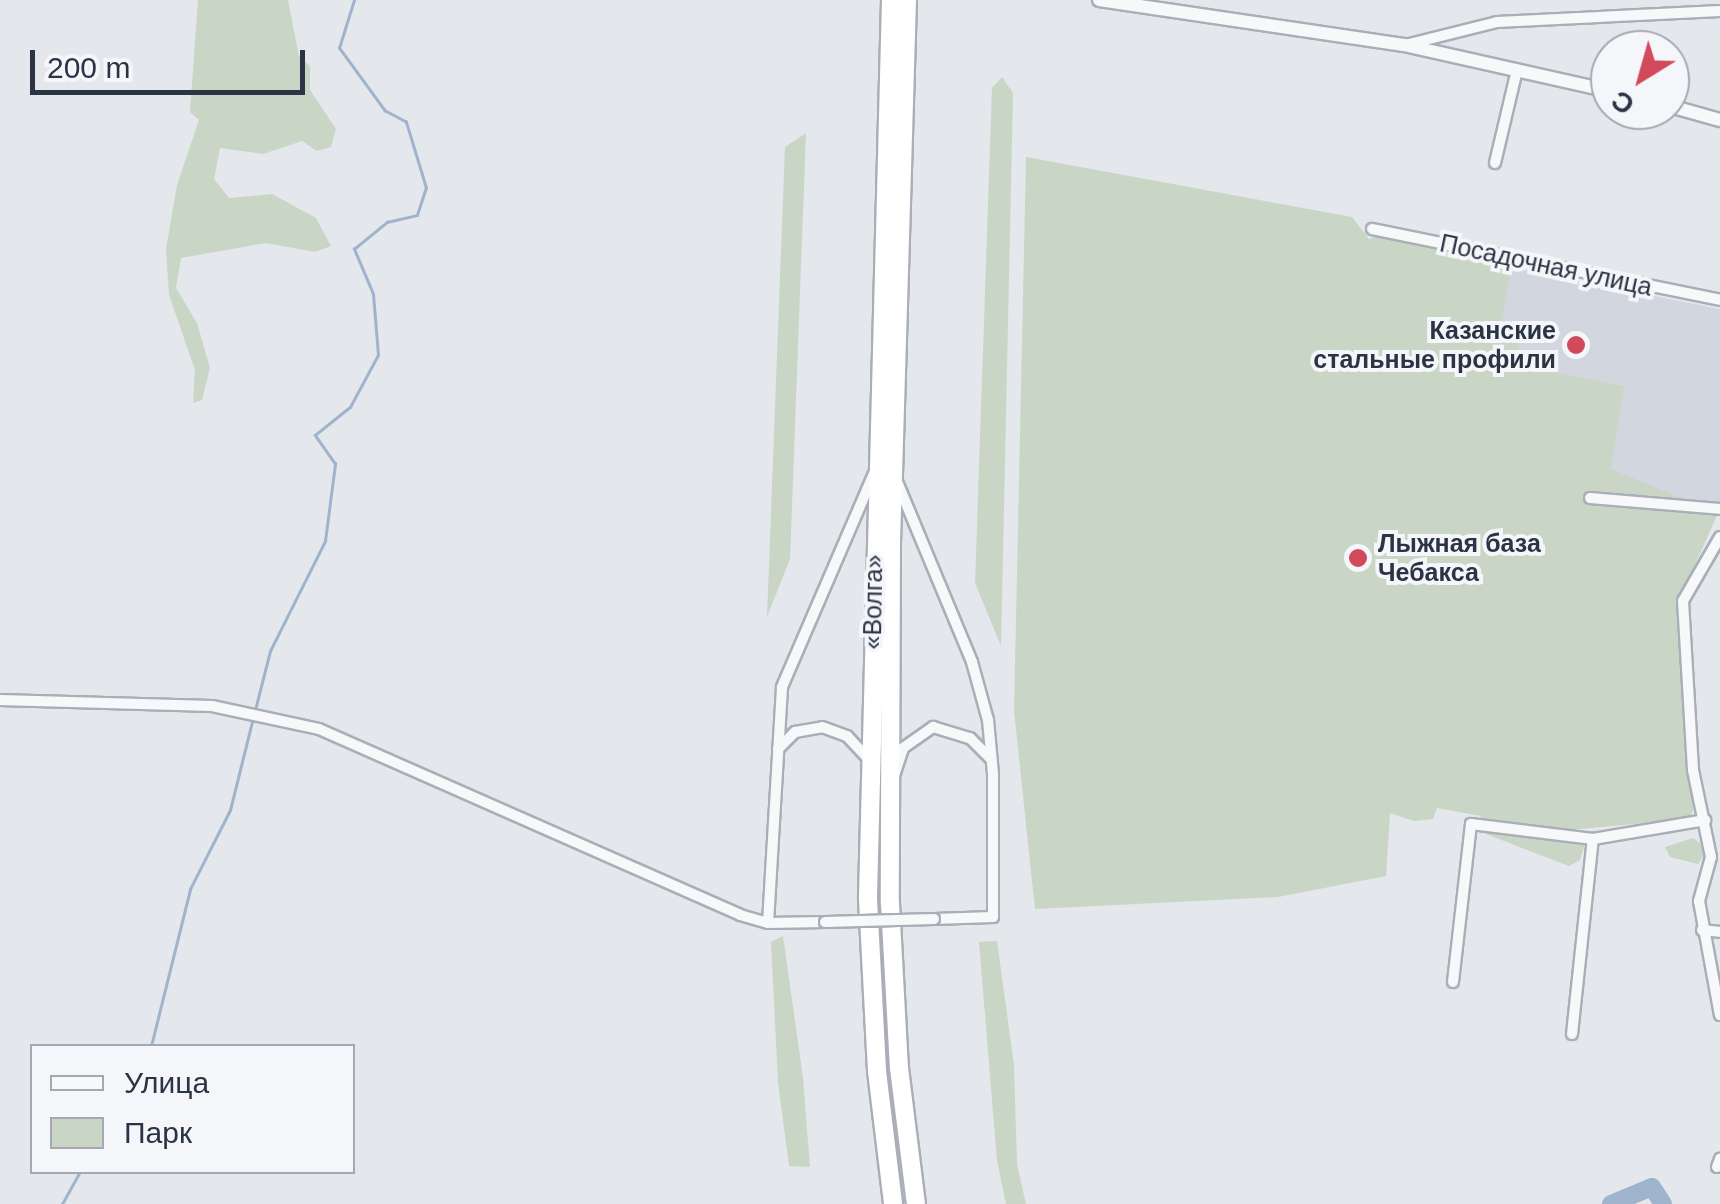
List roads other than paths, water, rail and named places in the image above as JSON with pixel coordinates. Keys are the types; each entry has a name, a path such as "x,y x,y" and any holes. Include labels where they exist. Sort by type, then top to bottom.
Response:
{"highway":[{"name":"«Волга»","path":"893,1204 874,1014 870,761 903,0"},
{"name":"«Волга»","path":"884,472 893,778 892,942 916,1204"}],"street":[{"path":"1099,0 1404,45 1590,87"},
{"path":"1404,45 1497,22 1720,10"},
{"path":"1494,163 1516,70"},
{"path":"1690,112 1720,120"},
{"name":"Посадочная улица","path":"1372,229 1720,300"},
{"path":"768,922 782,688 884,472"},
{"path":"0,700 212,706 319,729 768,922 993,917 992,759 972,662 884,472"},
{"path":"1590,498 1720,509"},
{"path":"1720,537 1683,601 1693,770 1712,857 1699,901 1720,1014"},
{"path":"777,749 795,732 822,726 847,736 870,761"},
{"path":"893,778 904,748 933,727 970,738 992,759"},
{"path":"1453,982 1471,824 1593,839 1704,820"},
{"path":"1572,1034 1594,878 1593,839"},
{"path":"1702,930 1720,932"}],"waterway":[{"path":"255,710 270,651 325,541 335,464 315,435 350,407 378,355 373,294 354,249 387,222 417,215 426,188 406,122 385,111 339,48 354,0"},
{"path":"151,1044 190,889 230,810 253,718"},
{"path":"62,1204 79,1174"},
{"path":"1611,1204 1652,1187 1663,1204"}],"place":[{"name":"Казанские стальные профили","path":"1576,345"},
{"name":"Лыжная база Чебакса","path":"1358,558"}]}
